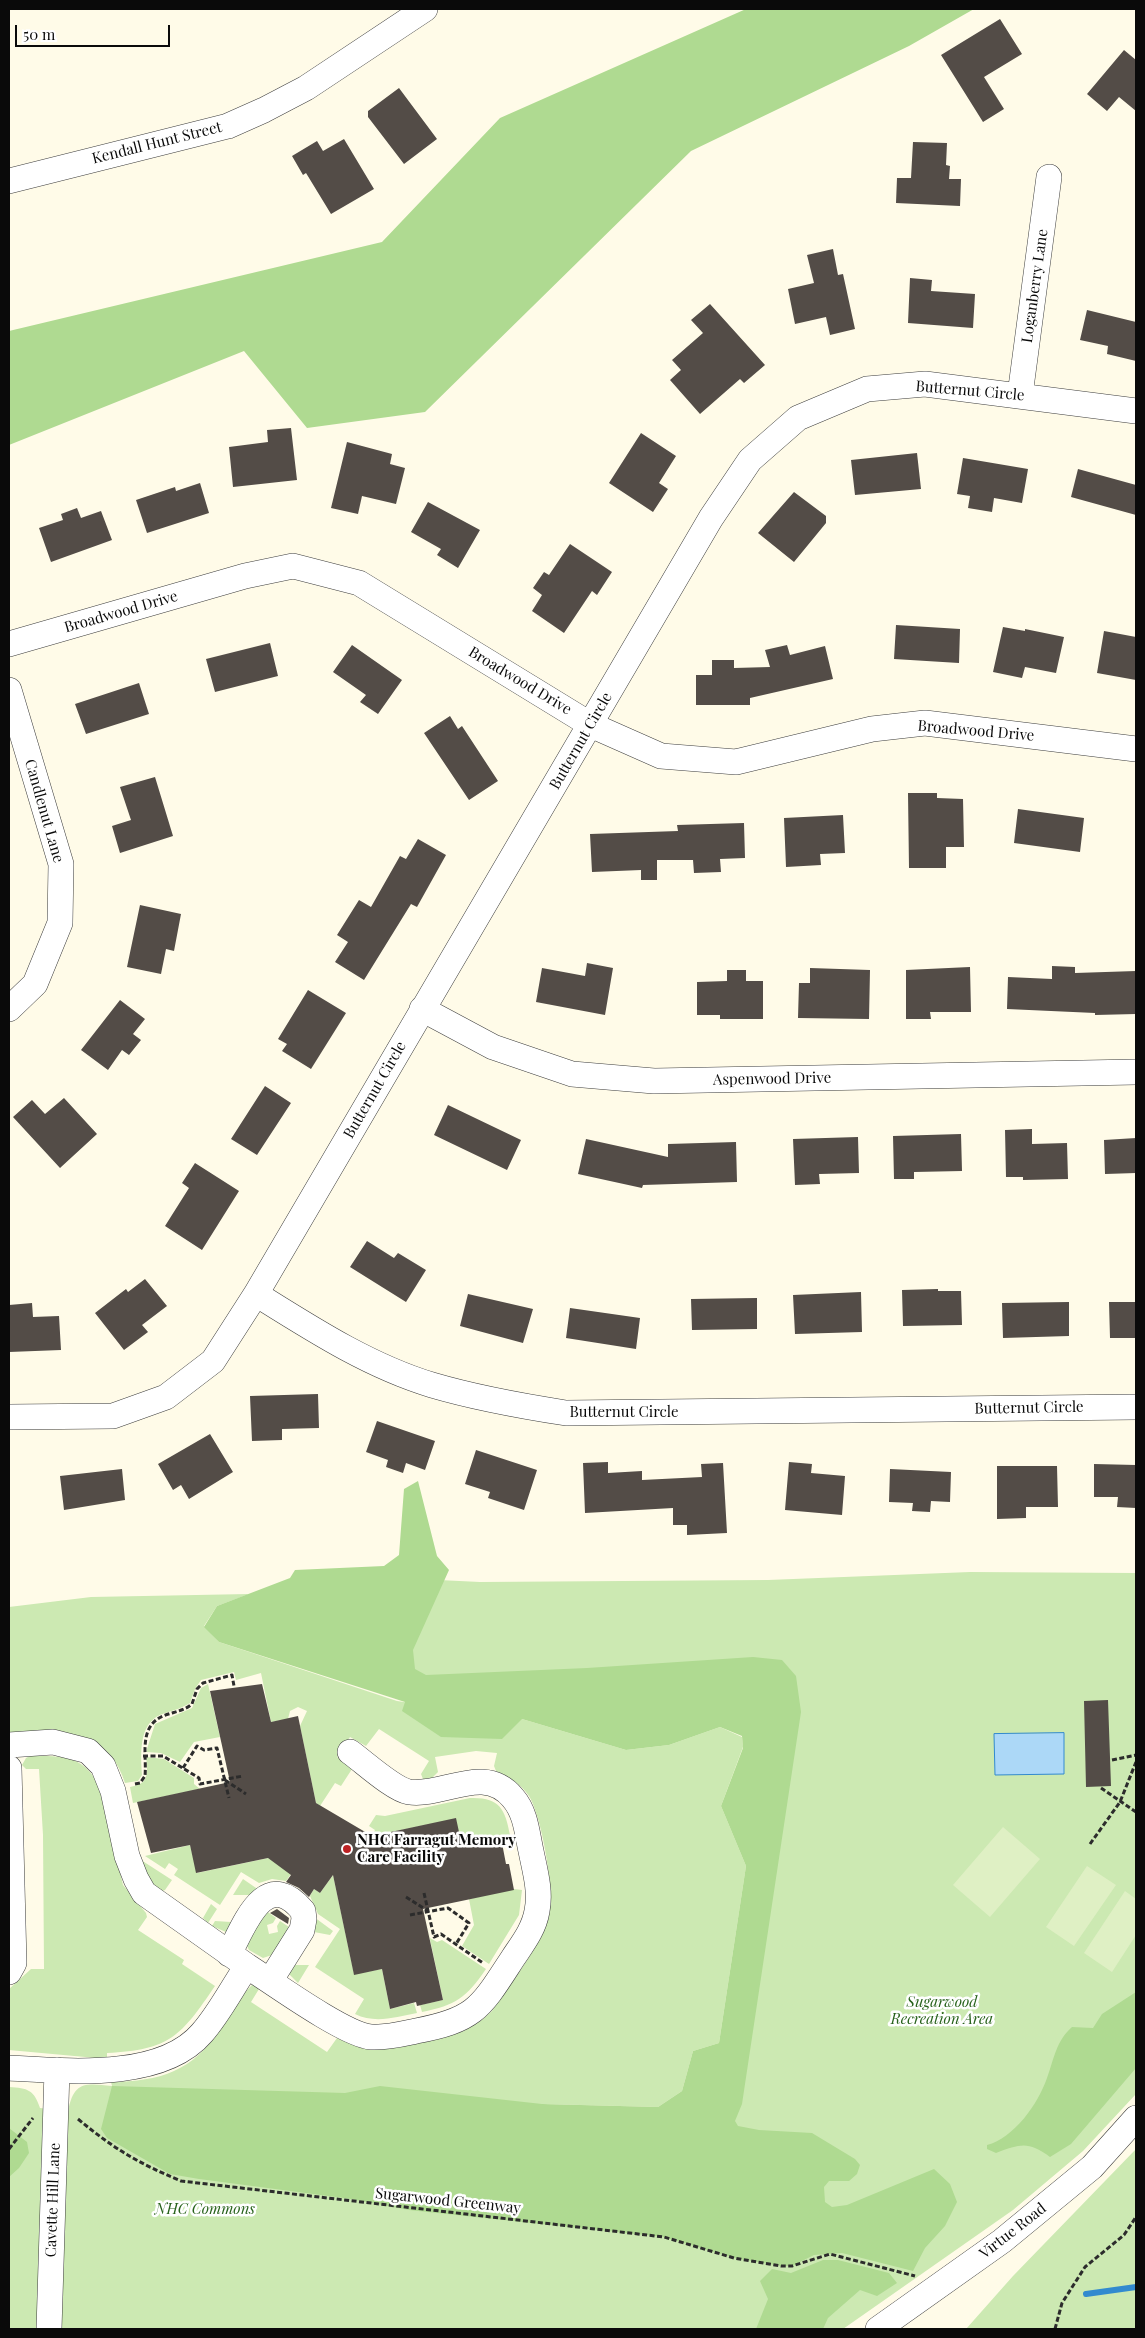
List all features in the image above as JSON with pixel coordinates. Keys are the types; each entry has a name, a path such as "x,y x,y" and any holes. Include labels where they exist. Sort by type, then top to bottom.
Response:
{"street":[{"name":"Kendall Hunt Street","path":"9,181 228,126 306,88 425,9"},
{"name":"Loganberry Lane","path":"1020,395 1049,176"},
{"name":"Butternut Circle","path":"1136,411 925,384 867,389 798,418 750,460 711,518 256,1294 314,1330 371,1361 431,1385 496,1401 566,1413 1136,1407"},
{"name":"Broadwood Drive","path":"9,644 244,576 293,566 359,583 591,725 661,756 736,762 872,729 925,723 1136,749"},
{"name":"Candlenut Lane","path":"9,690 61,864 60,923 35,984 9,1009"},
{"name":"Aspenwood Drive","path":"422,1009 493,1047 572,1074 645,1080 1136,1072"},
{"path":"9,1417 113,1416 166,1397 213,1361 256,1294"},
{"path":"9,1745 53,1742 88,1751 103,1766 113,1791 127,1856 144,1893 270,1981 339,2024 370,2037 396,2035 445,2026 463,2019 478,2008 533,1927 538,1899 536,1872 523,1814 512,1797 494,1784 473,1782 424,1792 408,1792 399,1788 350,1752"},
{"path":"9,1768 14,1963 9,1972"},
{"path":"9,2068 94,2070 152,2064 178,2053 202,2034 238,1960 253,1910 262,1898 268,1895 281,1895 302,1911 304,1925 270,1981"},
{"name":"Cavette Hill Lane","path":"49,2329 57,2070"},
{"name":"Virtue Road","path":"878,2329 1002,2241 1092,2167 1136,2118"}],"path":[{"path":"132,1785 140,1783 145,1776 143,1756 152,1724 164,1716 192,1704 197,1690 204,1683 232,1675 234,1686"},
{"path":"183,1768 197,1746 204,1750 217,1748 229,1798"},
{"path":"1112,1760 1136,1755"},
{"path":"143,1756 163,1756 199,1778 200,1784 243,1776"},
{"path":"1090,1844 1120,1802 1136,1762"},
{"path":"225,1780 246,1794"},
{"path":"1101,1788 1136,1812"},
{"path":"424,1892 434,1937 441,1934 489,1967"},
{"path":"406,1897 428,1911"},
{"path":"410,1915 448,1908 469,1923 456,1944"},
{"path":"9,2149 40,2108 56,2110"},
{"name":"Sugarwood Greenway","path":"56,2110 69,2111 109,2145 140,2164 181,2181 664,2237 734,2258 781,2266 792,2266 830,2254 919,2277"},
{"path":"1055,2329 1062,2302 1085,2267 1124,2235 1136,2217"}],"green space":[{"path":"746,9 974,9 909,46 691,151 425,412 307,428 244,351 9,445 9,331 382,242 500,118"},
{"path":"418,1481 437,1556 449,1570 413,1650 415,1669 426,1675 587,1668 753,1657 782,1660 796,1676 801,1712 742,2104 735,2121 738,2126 759,2130 812,2133 855,2159 860,2165 857,2174 849,2181 829,2181 824,2187 825,2202 832,2207 847,2205 934,2169 950,2184 957,2202 945,2226 925,2248 913,2271 842,2253 814,2255 792,2266 781,2266 734,2258 664,2237 409,2210 351,2199 170,2174 107,2138 101,2129 112,2086 345,2093 380,2086 542,2104 658,2107 682,2091 693,2051 719,2043 746,1866 721,1806 743,1748 742,1736 720,1727 669,1745 626,1750 522,1719 502,1739 441,1737 402,1711 405,1702 219,1642 204,1627 217,1606 290,1578 295,1570 384,1566 399,1555 404,1489"},
{"path":"970,1572 1136,1573 1136,2094 1083,2151 1013,2210 843,2329 9,2329 9,2087 29,2091 35,2097 40,2108 68,2111 74,2094 82,2086 95,2084 112,2086 111,2082 145,2079 174,2071 198,2055 210,2044 252,1985 257,1985 259,1989 251,2002 327,2052 337,2038 364,2049 380,2049 464,2031 492,2011 530,1955 548,1919 550,1893 543,1838 534,1806 522,1788 496,1771 494,1766 497,1753 476,1751 435,1757 438,1772 432,1778 423,1779 421,1774 429,1761 379,1729 366,1746 350,1737 337,1757 351,1766 352,1769 341,1786 335,1783 320,1806 316,1803 300,1726 307,1711 298,1707 290,1711 288,1719 271,1722 261,1673 236,1680 234,1672 201,1680 195,1689 190,1703 160,1715 153,1720 144,1733 142,1741 142,1775 138,1781 125,1783 117,1765 106,1751 93,1742 78,1736 45,1732 9,1733 9,1607 91,1597 249,1594 217,1606 204,1626 219,1642 397,1701 522,1719 626,1750 669,1745 720,1727 742,1737 743,1747 721,1806 746,1866 719,2043 693,2051 682,2091 658,2107 542,2104 722,2137 783,1679 410,1686 418,1579 480,1582 768,1580"},
{"path":"208,1684 220,1737 194,1742 180,1762 161,1753 146,1752 155,1724 192,1708 201,1688"},
{"path":"30,1756 54,1756 73,1760 81,1764 95,1778 101,1790 123,1885 146,1913 147,1917 138,1930 184,1960 182,1964 215,1986 193,2017 172,2037 160,2044 146,2048 107,2053 107,2059 9,2050 9,1989 31,1969 44,1969 43,1835 39,1769 26,1769 22,1765 26,1758"},
{"path":"146,1757 164,1759 194,1778 194,1784 200,1789 133,1803 130,1787 144,1781 147,1773"},
{"path":"470,1798 488,1800 499,1806 506,1818 510,1835 462,1846 455,1819 372,1836 375,1830 369,1826 376,1815 385,1816"},
{"path":"1003,1827 1040,1859 990,1917 953,1885"},
{"path":"190,1845 197,1873 297,1852 291,1874 286,1881 272,1879 259,1883 241,1872 220,1905 174,1875 178,1869 169,1863 165,1869 145,1856"},
{"path":"141,1860 172,1880 165,1890 160,1892 150,1881"},
{"path":"1087,1866 1116,1885 1074,1946 1046,1927"},
{"path":"333,1875 354,1974 382,1969 390,2009 414,2003 417,2013 378,2019 370,2019 355,2014 364,1999 315,1967 340,1929 318,1914 310,1896 314,1889 320,1893"},
{"path":"243,1879 259,1890 252,1895 233,1895"},
{"path":"514,1889 522,1890 519,1915 489,1964 462,1946 474,1925 469,1899"},
{"path":"1125,1891 1136,1899 1136,1935 1112,1972 1084,1953"},
{"path":"211,1904 217,1909 208,1923 203,1918"},
{"path":"265,1910 276,1918 273,1923 267,1925 269,1934 278,1932 277,1926 280,1921 292,1929 272,1955 263,1958 249,1950 247,1946"},
{"path":"425,1916 430,1938 437,1942 442,1940 486,1969 466,1994 459,1999 444,2006 422,2012 420,2005 443,2000"},
{"path":"314,1917 333,1931 330,1935 314,1932"},
{"path":"215,1921 231,1922 233,1924 226,1932 212,1926"},
{"path":"293,1965 309,1965 298,1983 288,1973"},
{"path":"1136,1992 1136,2068 1071,2144 1050,2157 1030,2146 1018,2146 996,2153 987,2149 987,2145 997,2141 1015,2128 1031,2109 1043,2088 1059,2044 1067,2032 1072,2027 1093,2028 1102,2014"},
{"path":"9,2128 27,2142 29,2153 19,2168 9,2177"},
{"path":"1136,2149 1136,2329 966,2329 1013,2276"},
{"path":"823,2260 838,2260 889,2273 897,2283 877,2296 860,2290 828,2318 823,2329 756,2329 768,2299 760,2281 772,2269 791,2273"}],"water":[{"path":"1064,1733 1064,1774 995,1775 994,1734"}],"building":[{"path":"1000,19 1022,54 984,77 1004,109 983,122 941,55"},
{"path":"1124,50 1136,60 1136,111 1119,97 1107,111 1087,94"},
{"path":"399,88 437,139 404,164 368,117 368,111"},
{"path":"344,139 374,189 331,214 306,173 303,175 292,156 317,141 323,151"},
{"path":"913,142 947,143 946,165 950,166 949,179 961,179 960,206 896,203 897,178 911,178"},
{"path":"833,249 838,275 843,274 855,329 830,335 826,317 795,324 788,289 814,283 807,255"},
{"path":"910,278 932,280 931,291 975,294 973,328 908,323"},
{"path":"710,304 765,365 744,383 740,379 700,414 670,380 681,370 672,360 703,333 691,320"},
{"path":"1087,310 1136,322 1136,361 1107,354 1108,346 1080,340"},
{"path":"291,428 297,480 233,487 229,447 268,442 267,430"},
{"path":"641,433 676,456 659,483 668,489 653,512 609,483"},
{"path":"347,442 392,454 390,464 405,468 396,504 362,496 358,514 331,508"},
{"path":"917,453 921,489 855,495 851,460"},
{"path":"963,458 1028,469 1022,503 994,498 992,512 968,508 970,496 957,494"},
{"path":"1078,469 1136,485 1136,515 1071,497"},
{"path":"200,483 209,513 147,533 136,500 175,487 176,491"},
{"path":"794,492 826,516 826,523 794,562 758,533"},
{"path":"428,502 480,530 458,568 437,555 441,549 411,532"},
{"path":"77,508 81,518 101,511 112,540 51,562 39,528 63,520 61,514"},
{"path":"570,544 612,572 597,595 592,591 564,633 532,611 542,595 533,588 544,572 549,575"},
{"path":"896,625 960,629 959,663 894,659"},
{"path":"1003,627 1025,631 1025,629 1064,637 1056,673 1025,667 1022,678 993,672"},
{"path":"1104,631 1136,637 1136,680 1097,673"},
{"path":"270,643 278,676 215,692 206,659"},
{"path":"352,645 402,680 378,714 360,702 366,695 333,672"},
{"path":"787,645 790,655 825,646 833,679 750,698 750,705 696,705 696,675 712,675 712,660 734,660 734,668 770,667 765,650"},
{"path":"139,683 149,714 86,734 75,704"},
{"path":"450,716 458,729 462,726 498,781 469,800 424,733"},
{"path":"155,777 173,836 120,853 112,826 131,820 120,787"},
{"path":"908,793 937,793 937,798 963,799 964,847 946,847 946,868 909,868"},
{"path":"1018,809 1084,818 1080,852 1014,843"},
{"path":"843,815 845,853 820,854 821,865 786,867 784,818"},
{"path":"744,823 745,858 720,859 721,872 694,873 693,860 657,860 657,880 641,880 641,870 592,872 590,834 678,831 677,825"},
{"path":"418,839 446,855 417,907 411,904 364,980 335,962 348,942 337,935 359,900 371,907 400,856 406,859"},
{"path":"140,905 181,914 174,951 166,949 161,974 127,967"},
{"path":"587,963 613,968 605,1015 536,1002 542,968 585,976"},
{"path":"1052,966 1075,967 1075,973 1136,971 1136,1014 1095,1015 1095,1013 1007,1009 1008,977 1052,979"},
{"path":"970,967 971,1012 930,1012 931,1019 906,1019 906,970"},
{"path":"810,968 870,970 869,1019 798,1018 799,983 810,983"},
{"path":"727,970 746,970 746,981 763,981 763,1019 720,1019 720,1015 697,1015 697,982 727,981"},
{"path":"308,990 346,1013 311,1069 282,1051 287,1044 278,1039"},
{"path":"120,1000 145,1019 133,1034 141,1040 129,1055 122,1050 108,1070 81,1050"},
{"path":"265,1086 291,1103 257,1155 231,1139"},
{"path":"64,1098 97,1134 60,1168 13,1117 32,1100 45,1114"},
{"path":"448,1105 521,1140 507,1170 434,1135"},
{"path":"1032,1129 1032,1144 1067,1143 1068,1179 1023,1180 1023,1177 1006,1177 1005,1130"},
{"path":"961,1134 962,1171 914,1172 914,1179 894,1179 893,1136"},
{"path":"858,1137 859,1173 819,1174 820,1184 795,1185 793,1139"},
{"path":"1136,1138 1136,1173 1105,1174 1104,1140"},
{"path":"586,1139 668,1157 668,1144 736,1142 737,1182 643,1185 642,1188 578,1174"},
{"path":"195,1163 239,1191 202,1250 165,1226 189,1188 182,1183"},
{"path":"367,1241 394,1258 398,1253 426,1270 406,1302 350,1267"},
{"path":"145,1279 167,1306 142,1325 148,1332 124,1350 95,1313 126,1289 128,1292"},
{"path":"938,1289 938,1291 961,1291 962,1325 903,1326 902,1290"},
{"path":"861,1292 862,1332 795,1334 793,1295"},
{"path":"468,1294 533,1309 523,1343 460,1326"},
{"path":"757,1298 757,1329 692,1330 691,1299"},
{"path":"1069,1302 1069,1336 1003,1338 1002,1303"},
{"path":"1109,1302 1136,1302 1136,1338 1110,1338"},
{"path":"32,1303 33,1317 59,1316 61,1350 9,1352 9,1305"},
{"path":"570,1308 640,1318 636,1349 566,1338"},
{"path":"318,1394 319,1428 282,1429 282,1440 252,1441 250,1396"},
{"path":"377,1421 435,1441 425,1470 406,1463 403,1473 386,1467 388,1460 366,1452"},
{"path":"210,1434 233,1472 189,1499 181,1485 173,1490 158,1464"},
{"path":"476,1450 537,1470 524,1510 488,1498 490,1492 465,1484"},
{"path":"608,1462 608,1473 642,1471 642,1480 702,1477 701,1464 723,1463 727,1533 687,1535 687,1525 673,1525 673,1508 585,1513 583,1463"},
{"path":"789,1462 812,1464 811,1473 845,1476 842,1515 785,1510"},
{"path":"1094,1464 1136,1465 1136,1508 1117,1507 1118,1497 1094,1497"},
{"path":"997,1466 1057,1466 1058,1507 1026,1507 1026,1518 997,1519"},
{"path":"122,1469 125,1500 64,1510 60,1476"},
{"path":"890,1469 951,1472 950,1502 931,1501 930,1512 912,1511 913,1503 889,1502"},
{"name":"NHC Farragut Memory Care Facility","path":"262,1684 271,1722 298,1716 316,1803 372,1836 456,1818 462,1846 501,1838 514,1890 423,1909 443,2000 417,2006 416,2002 390,2009 382,1969 354,1975 333,1875 320,1893 314,1889 309,1897 299,1888 286,1882 291,1875 268,1858 196,1873 190,1845 151,1853 137,1802 230,1782 210,1691"},
{"path":"1108,1700 1111,1786 1086,1787 1084,1701"},
{"path":"277,1909 289,1918 288,1924 270,1913"}],"waterway":[{"path":"1086,2294 1136,2287"}],"place":[{"name":"NHC Farragut Memory Care Facility","path":"347,1849"}],"park label":[{"name":"Sugarwood Recreation Area","path":"942,2010"},
{"name":"NHC Commons","path":"205,2209"}]}
